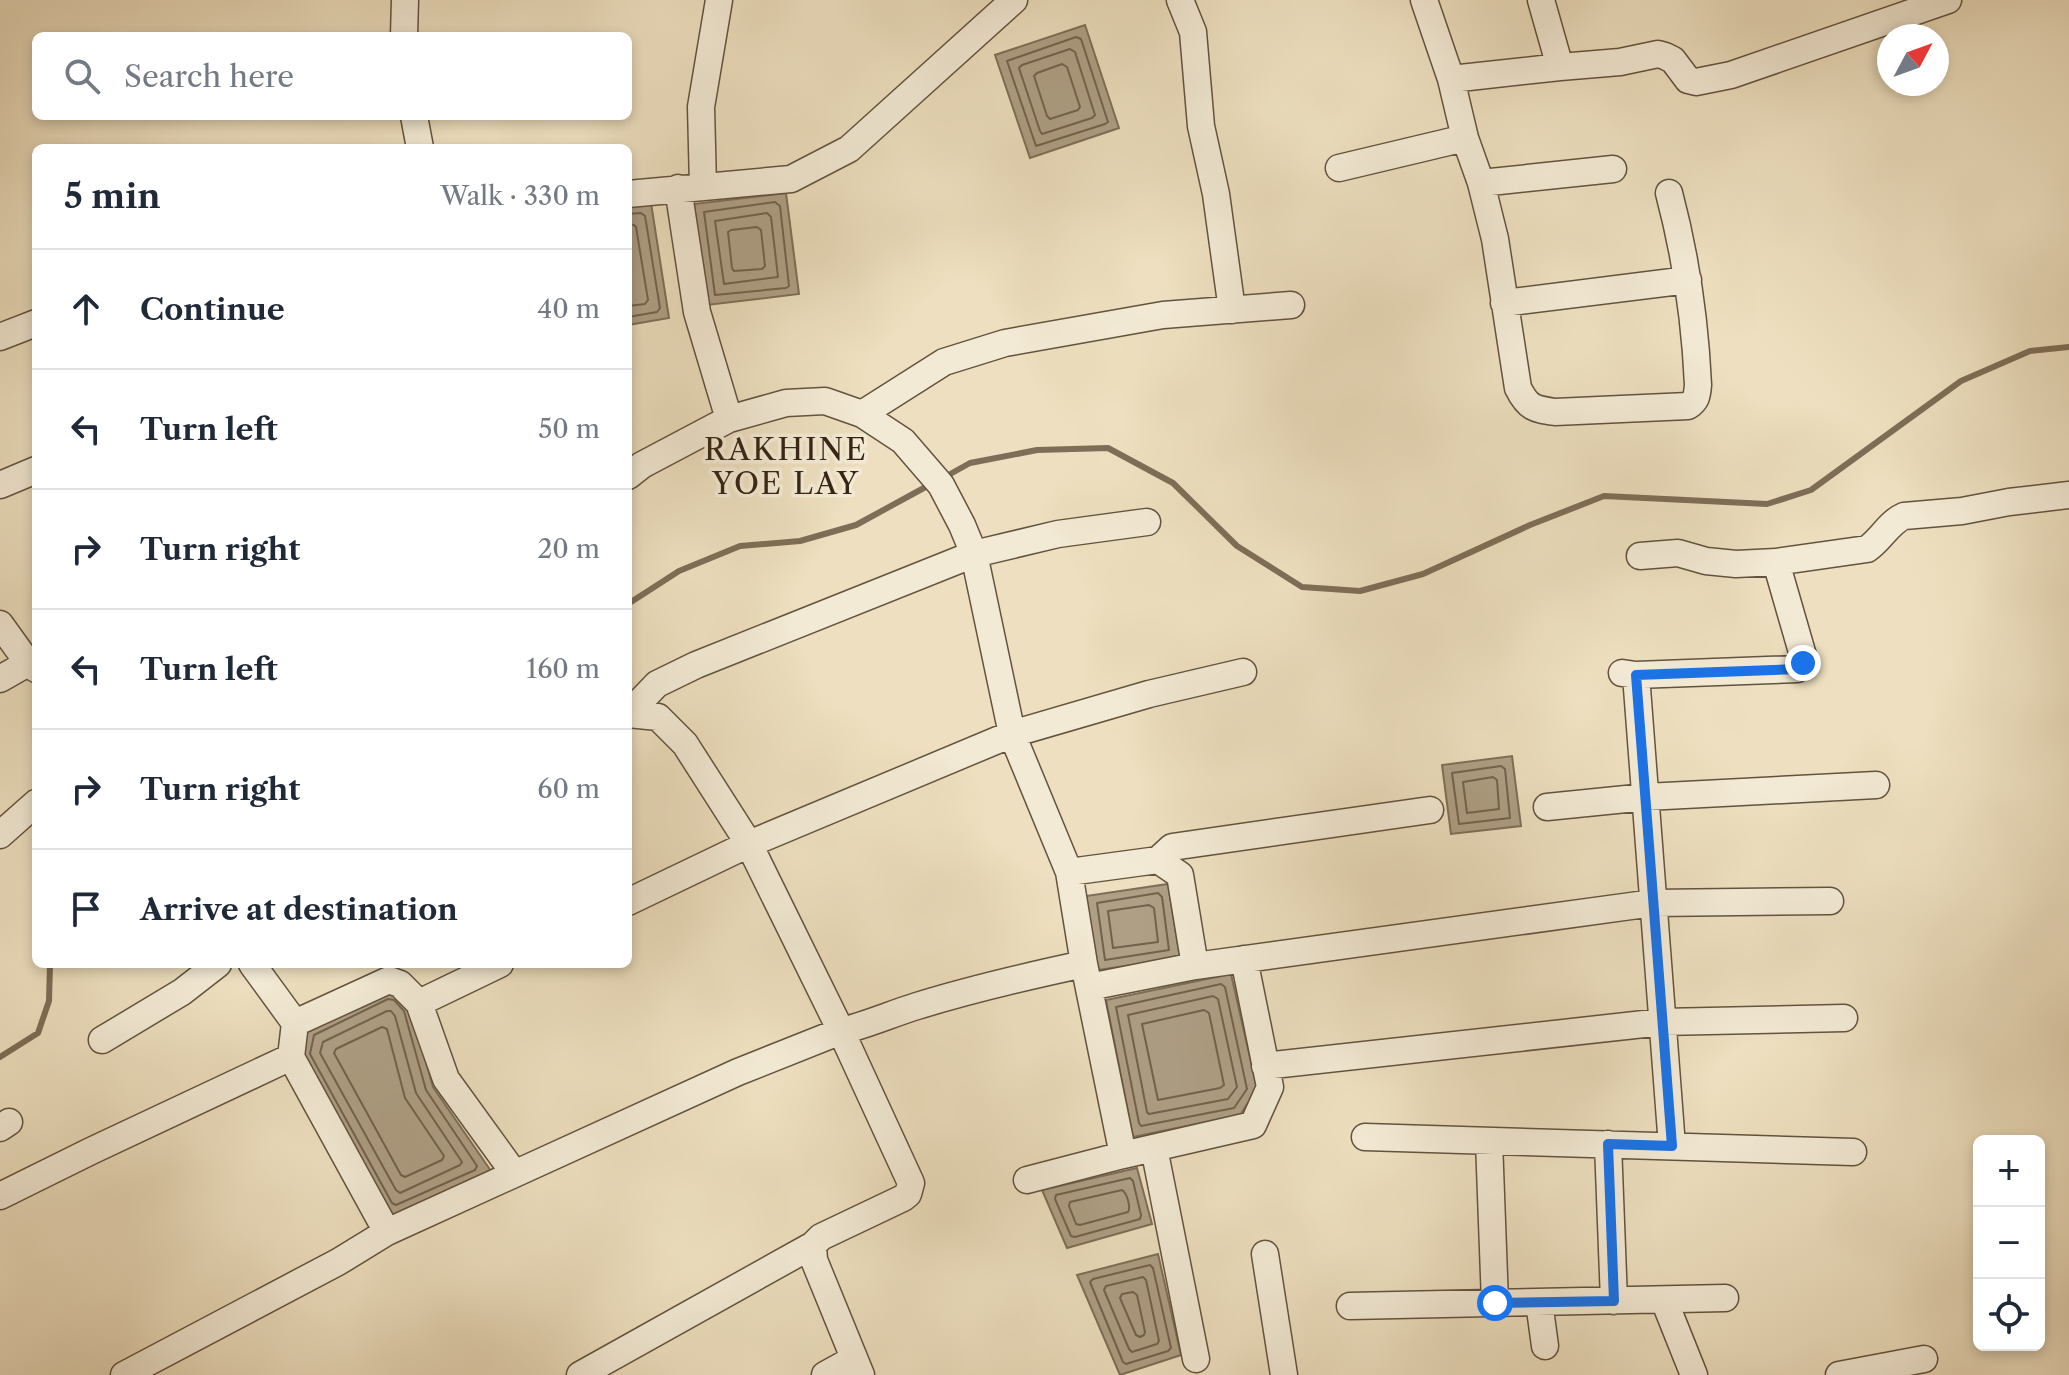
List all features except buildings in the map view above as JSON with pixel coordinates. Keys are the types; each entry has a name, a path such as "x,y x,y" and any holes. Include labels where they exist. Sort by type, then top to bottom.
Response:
{"street":[{"path":"404,32 405,0"},
{"path":"719,0 690,187 697,312 729,419"},
{"path":"632,194 791,179 849,149 1014,0"},
{"path":"1180,0 1194,40 1201,126 1216,194 1232,310"},
{"path":"1424,0 1451,79 1495,239 1518,388 1524,400 1535,410 1555,412 1688,406 1694,402 1698,385 1693,313 1683,245 1669,193"},
{"path":"1541,0 1560,67"},
{"path":"1451,79 1620,62 1658,54 1673,60 1688,80 1696,82 1731,75 1948,0"},
{"path":"415,120 419,144"},
{"path":"1339,168 1465,138"},
{"path":"1481,183 1613,169"},
{"path":"1504,303 1688,280"},
{"path":"862,414 944,362 1005,343 1163,315 1291,305"},
{"path":"0,337 32,325"},
{"path":"632,473 729,419 786,403 825,401 862,414 903,441 941,485 974,554 1012,734 1069,872 1086,975 1123,1155"},
{"path":"0,485 32,472"},
{"path":"1640,556 1678,553 1706,561 1736,564 1776,562 1867,549 1904,516 2069,495"},
{"path":"632,710 657,684 696,665 974,554 1058,534 1147,522"},
{"path":"1672,1146 1646,797 1629,674 1801,667 1804,659 1776,562"},
{"path":"0,624 32,666 0,679"},
{"path":"632,900 749,844 1012,734 1149,694 1243,672"},
{"path":"580,1375 813,1245 821,1237 903,1198 908,1194 911,1183 749,844 685,744 658,717 632,713"},
{"path":"1547,807 1646,797 1876,785"},
{"path":"0,835 32,807"},
{"path":"1069,872 1158,860 1172,847 1430,810"},
{"path":"1158,860 1180,875 1195,966"},
{"path":"124,1375 151,1369 387,1232 738,1072 841,1031 917,1006 1016,979 1195,966 1653,903 1830,901"},
{"path":"1027,1180 1253,1125 1270,1087 1244,959"},
{"path":"102,1040 182,992 213,968"},
{"path":"255,968 295,1023 291,1057 387,1232"},
{"path":"419,1003 492,968"},
{"path":"295,1023 389,980 400,984 419,1003 446,1079 514,1173"},
{"path":"1265,1066 1662,1022 1844,1018"},
{"path":"0,1196 291,1057"},
{"path":"1365,1137 1853,1152"},
{"path":"1489,1141 1495,1303"},
{"path":"1608,1144 1614,1301"},
{"path":"1154,1148 1196,1359"},
{"path":"813,1245 814,1260 857,1367 825,1375"},
{"path":"1265,1254 1284,1375"},
{"path":"1350,1306 1725,1298"},
{"path":"1664,1300 1694,1375"},
{"path":"1539,1302 1545,1346"},
{"path":"1839,1375 1924,1359"}],"water":[{"path":"1085,25 1119,128 1030,158 995,55"},
{"path":"786,193 799,294 707,305 694,204"},
{"path":"651,203 669,318 632,324 632,206"},
{"path":"1512,756 1521,826 1451,834 1442,765"},
{"path":"1168,884 1180,958 1098,970 1086,896"},
{"path":"1231,974 1257,1089 1240,1115 1133,1137 1106,1000"},
{"path":"389,990 411,1006 433,1087 491,1171 390,1217 301,1057 305,1030"},
{"path":"1137,1168 1152,1224 1067,1248 1042,1190"},
{"path":"1158,1254 1181,1355 1120,1375 1077,1275"}],"waterway":[{"path":"943,478 970,463 1037,450 1108,448 1173,483 1237,546 1302,587 1360,591 1423,574 1530,525 1604,496 1767,504 1811,490 1961,381 2030,351 2069,347"},
{"path":"632,601 679,571 740,546 800,541 856,525 933,483"},
{"path":"0,1057 38,1033 49,1001 50,968"}],"district":[{"name":"RAKHINE YOE LAY","path":"786,466"}],"route":[{"path":"1495,1303 1614,1301 1608,1144 1672,1146 1636,675 1797,669 1803,663"}]}
